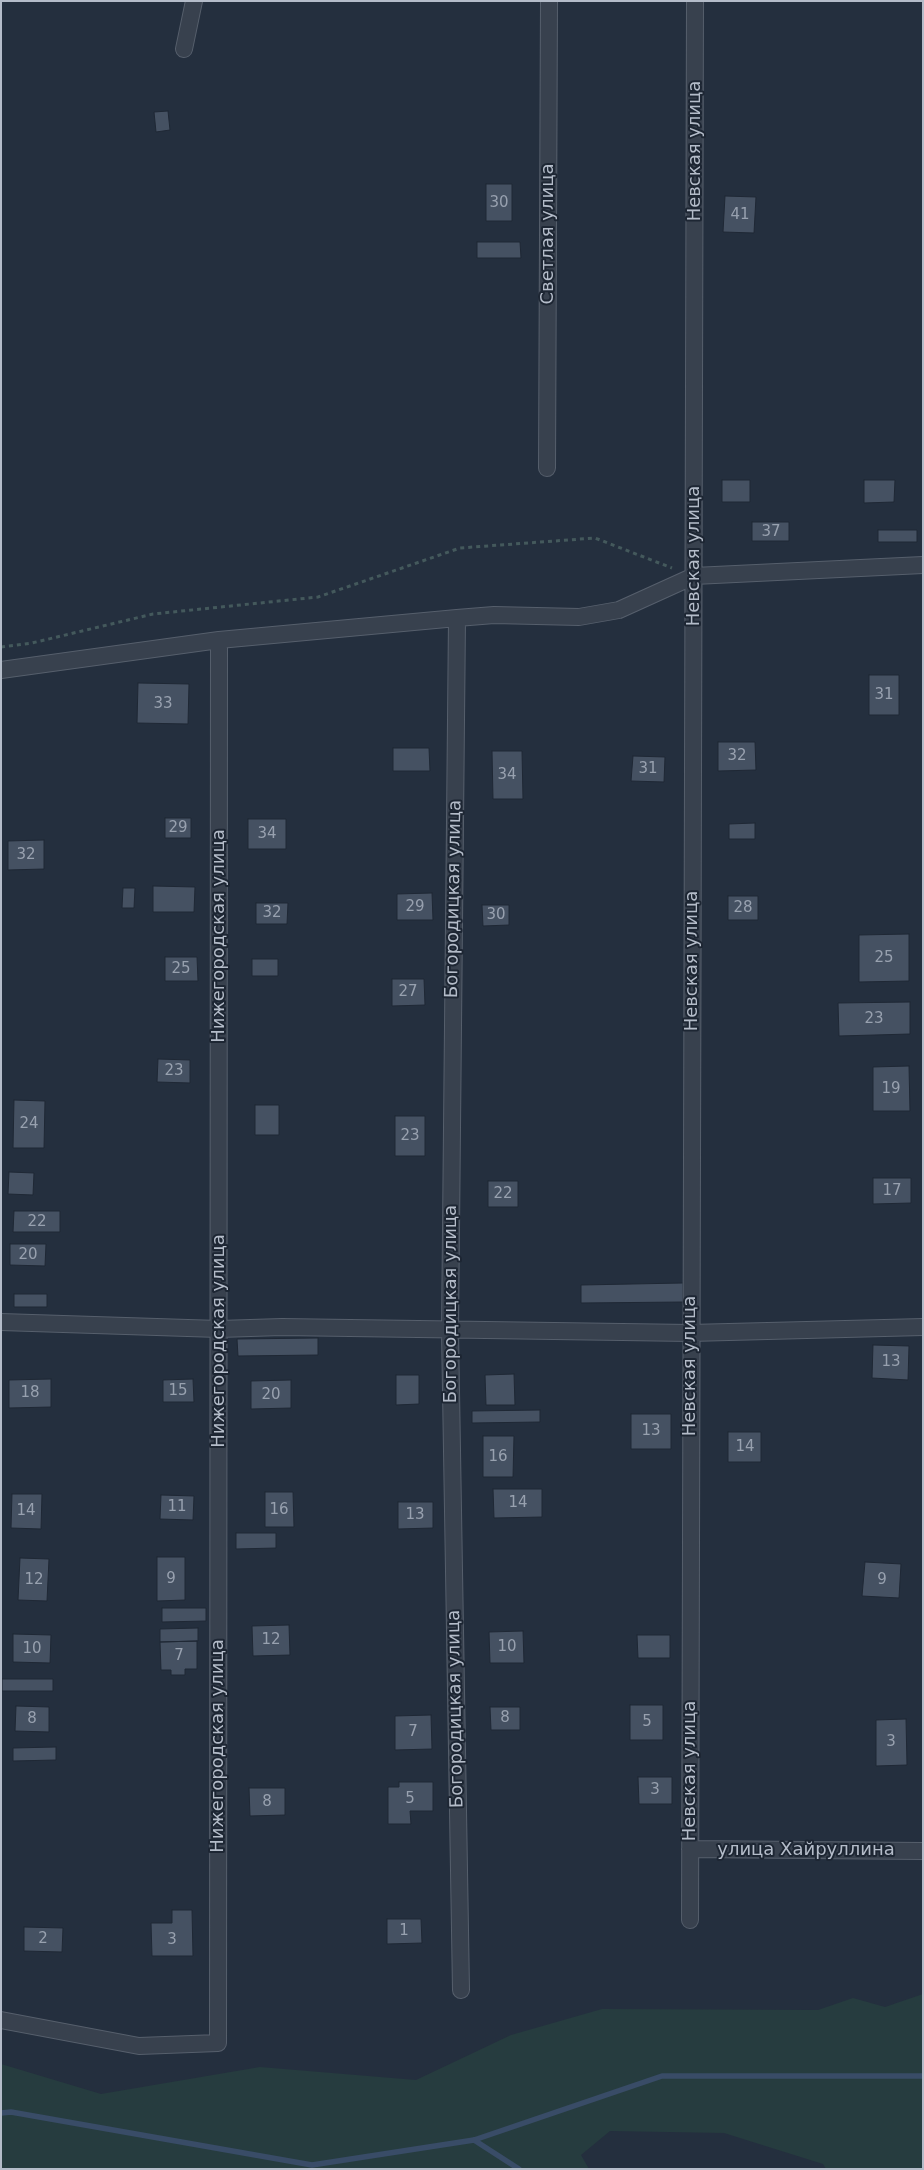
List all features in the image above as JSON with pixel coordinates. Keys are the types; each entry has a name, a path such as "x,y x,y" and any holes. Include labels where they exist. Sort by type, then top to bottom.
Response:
{"street":[{"path":"184,49 194,1"},
{"name":"Светлая улица","path":"547,468 549,1"},
{"name":"Невская улица","path":"690,1920 690,1333 695,1"},
{"path":"1,670 219,640 494,614 579,617 619,610 694,576 923,566"},
{"name":"Богородицкая улица","path":"457,618 450,1331 461,1990"},
{"name":"Нижегородская улица","path":"1,2020 139,2046 218,2042 219,640"},
{"path":"1,1322 219,1329 282,1327 450,1331 690,1333 923,1327"},
{"name":"улица Хайруллина","path":"690,1849 923,1850"}],"path":[{"path":"1,647 32,643 152,614 318,597 460,548 595,538 694,576"}],"green space":[{"path":"923,1994 923,2169 826,2169 823,2164 724,2133 610,2131 581,2155 589,2169 1,2169 1,2064 101,2094 260,2067 416,2080 511,2035 602,2009 818,2010 853,1998 885,2007"}],"building":[{"path":"168,111 170,130 156,132 154,112"},
{"path":"486,184 512,184 512,221 486,221"},
{"path":"725,196 756,197 754,233 723,232"},
{"path":"477,242 520,242 521,258 477,258"},
{"path":"722,480 750,480 750,502 722,502"},
{"path":"864,480 895,480 894,502 864,503"},
{"path":"752,522 789,522 789,541 752,541"},
{"path":"878,530 917,530 917,542 878,542"},
{"path":"869,675 899,675 899,715 869,715"},
{"path":"138,683 189,684 188,724 137,723"},
{"path":"718,742 755,742 756,770 718,771"},
{"path":"393,748 429,748 430,771 393,771"},
{"path":"492,751 522,751 523,799 493,799"},
{"path":"633,756 665,757 664,782 631,781"},
{"path":"165,818 191,818 191,838 165,838"},
{"path":"248,819 286,819 286,849 248,849"},
{"path":"755,823 755,839 729,839 729,824"},
{"path":"44,840 44,869 8,870 8,841"},
{"path":"153,886 195,887 194,912 153,912"},
{"path":"123,888 135,888 134,908 122,908"},
{"path":"432,893 433,920 397,920 397,894"},
{"path":"728,896 758,896 758,920 728,920"},
{"path":"256,903 288,903 287,924 256,924"},
{"path":"482,905 509,905 509,925 483,926"},
{"path":"909,934 909,981 859,982 859,935"},
{"path":"165,957 197,957 198,981 165,981"},
{"path":"252,959 278,959 278,976 252,976"},
{"path":"392,979 424,979 425,1005 392,1006"},
{"path":"910,1002 910,1034 839,1036 838,1003"},
{"path":"158,1059 190,1060 190,1083 157,1082"},
{"path":"909,1066 910,1111 873,1111 873,1067"},
{"path":"14,1100 45,1101 44,1148 13,1148"},
{"path":"255,1105 279,1105 279,1135 255,1135"},
{"path":"395,1116 425,1116 425,1156 395,1156"},
{"path":"9,1172 34,1173 33,1195 8,1194"},
{"path":"873,1178 911,1178 911,1203 873,1204"},
{"path":"488,1181 518,1181 518,1207 488,1207"},
{"path":"14,1211 60,1211 60,1232 13,1232"},
{"path":"10,1244 46,1244 45,1266 10,1265"},
{"path":"683,1283 683,1302 581,1303 581,1285"},
{"path":"14,1294 47,1294 47,1307 14,1307"},
{"path":"318,1338 318,1355 238,1356 237,1339"},
{"path":"873,1345 909,1346 908,1380 872,1378"},
{"path":"514,1374 515,1405 486,1405 485,1375"},
{"path":"396,1375 419,1375 419,1404 396,1405"},
{"path":"51,1379 51,1407 9,1408 9,1380"},
{"path":"193,1379 194,1402 163,1402 163,1380"},
{"path":"291,1380 291,1408 251,1409 251,1381"},
{"path":"540,1410 540,1422 472,1423 472,1411"},
{"path":"631,1414 671,1414 671,1449 631,1449"},
{"path":"728,1432 761,1432 761,1462 728,1462"},
{"path":"483,1436 514,1436 513,1477 483,1477"},
{"path":"493,1489 542,1489 542,1517 494,1518"},
{"path":"265,1492 293,1492 294,1527 265,1527"},
{"path":"12,1494 42,1494 41,1529 11,1528"},
{"path":"161,1495 194,1496 193,1520 160,1519"},
{"path":"398,1502 433,1502 433,1528 398,1529"},
{"path":"236,1533 276,1533 276,1548 236,1549"},
{"path":"157,1557 185,1557 185,1600 157,1601"},
{"path":"20,1558 49,1559 47,1601 18,1600"},
{"path":"865,1562 901,1564 899,1598 862,1596"},
{"path":"162,1608 206,1608 206,1621 162,1622"},
{"path":"289,1625 290,1655 253,1656 252,1626"},
{"path":"198,1628 198,1641 160,1642 160,1629"},
{"path":"523,1631 524,1663 490,1663 489,1632"},
{"path":"13,1634 51,1635 50,1663 13,1662"},
{"path":"637,1635 670,1635 670,1658 638,1658"},
{"path":"197,1641 197,1669 185,1669 185,1675 171,1675 171,1670 161,1670 160,1642"},
{"path":"2,1679 53,1679 53,1691 2,1691"},
{"path":"630,1705 663,1705 663,1740 630,1740"},
{"path":"16,1706 49,1707 49,1732 15,1731"},
{"path":"490,1707 520,1707 520,1730 491,1730"},
{"path":"431,1715 432,1749 395,1750 395,1716"},
{"path":"906,1719 907,1765 876,1766 876,1720"},
{"path":"56,1747 56,1760 13,1761 13,1748"},
{"path":"638,1777 672,1777 672,1804 639,1804"},
{"path":"399,1782 433,1782 433,1811 410,1811 411,1824 388,1824 388,1787 399,1787"},
{"path":"249,1788 285,1788 285,1815 250,1816"},
{"path":"172,1910 192,1910 193,1956 152,1956 151,1923 172,1923"},
{"path":"387,1919 421,1919 422,1943 387,1944"},
{"path":"24,1927 63,1928 62,1952 24,1951"}],"waterway":[{"path":"1,2113 11,2112 312,2165 474,2140 662,2076 923,2076"},
{"path":"474,2140 519,2169"}]}
